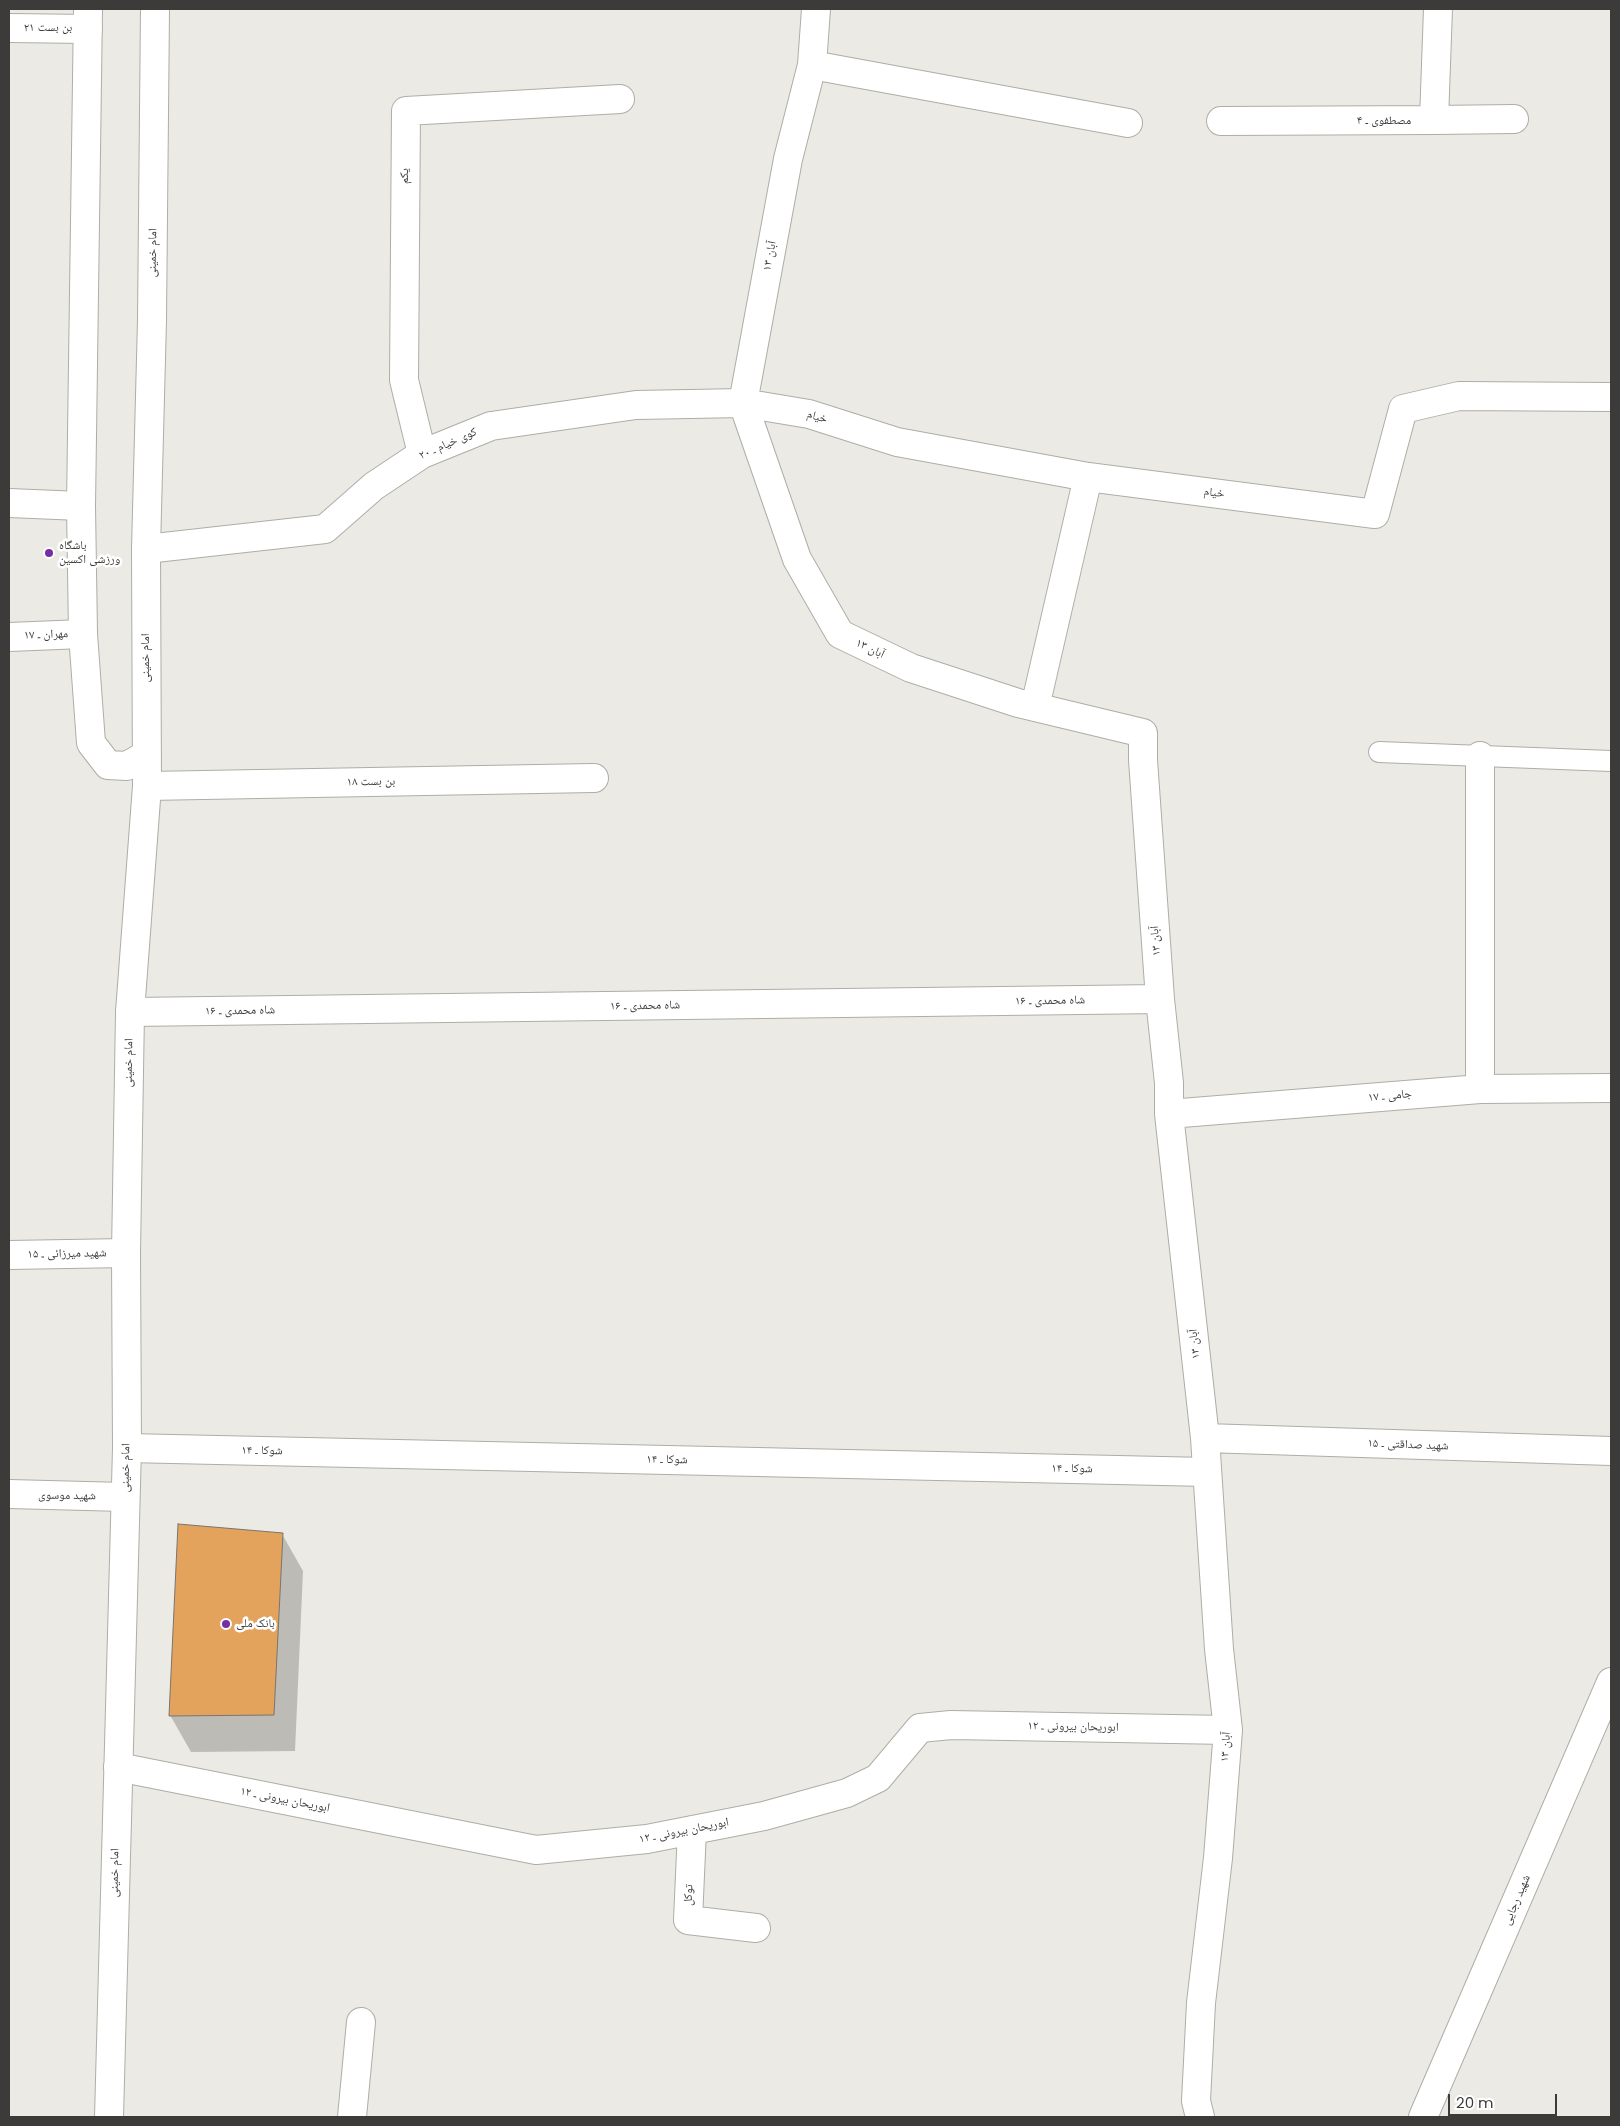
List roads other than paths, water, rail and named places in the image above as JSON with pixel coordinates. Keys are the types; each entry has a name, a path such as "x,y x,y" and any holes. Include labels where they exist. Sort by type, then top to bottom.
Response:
{"street":[{"name":"امام خمینی","path":"109,2117 126,1448 126,1253 130,1012 147,786 146,549 152,320 155,9"},
{"name":"۱۳ آبان","path":"816,9 812,65 788,159 743,402 797,559 840,634 911,668 1035,707 1143,733 1143,760 1160,999 1169,1083 1169,1114 1205,1438 1219,1649 1228,1730 1218,1858 1201,2003 1196,2101 1200,2117"},
{"path":"1434,120 1438,9"},
{"path":"88,19 81,506 84,634 91,743 108,765 127,766 147,754"},
{"name":"بن بست ۲۱","path":"9,28 88,19"},
{"path":"812,65 1128,123"},
{"name":"یکم","path":"422,454 404,380 406,111 620,99"},
{"name":"مصطفوی ـ ۴","path":"1221,121 1514,119"},
{"name":"خیام","path":"743,402 809,414 897,442 1088,476 1375,514 1403,409 1459,396 1611,397"},
{"name":"کوی خیام ـ ۲۰","path":"146,549 325,529 374,486 422,454 491,426 636,405 743,402"},
{"path":"1035,707 1088,476"},
{"path":"9,503 81,506"},
{"name":"مهران ـ ۱۷","path":"9,636 84,634"},
{"path":"1480,756 1480,1088"},
{"name":"بن بست ۱۸","path":"147,786 594,778"},
{"name":"شاه محمدی ـ ۱۶","path":"130,1012 1160,999"},
{"name":"جامی ـ ۱۷","path":"1169,1114 1480,1088 1611,1088"},
{"name":"شهید میرزائی ـ ۱۵","path":"9,1255 126,1253"},
{"name":"شهید صداقتی ـ ۱۵","path":"1205,1438 1611,1452"},
{"name":"شوکا ـ ۱۴","path":"126,1448 1207,1472"},
{"name":"شهید موسوی","path":"9,1494 125,1497"},
{"name":"شهید رجایی","path":"1423,2117 1611,1682"},
{"name":"ابوریحان بیرونی ـ ۱۲","path":"118,1767 536,1850 648,1839 764,1816 847,1793 878,1778 920,1728 951,1725 1228,1730"},
{"name":"توکل","path":"692,1830 688,1920 756,1928"},
{"path":"352,2117 361,2022"}],"lane":[{"path":"1379,752 1611,761"}],"place":[{"name":"باشگاه ورزشی اکسین","path":"49,553"},
{"name":"بانک ملی","path":"226,1624"}]}
